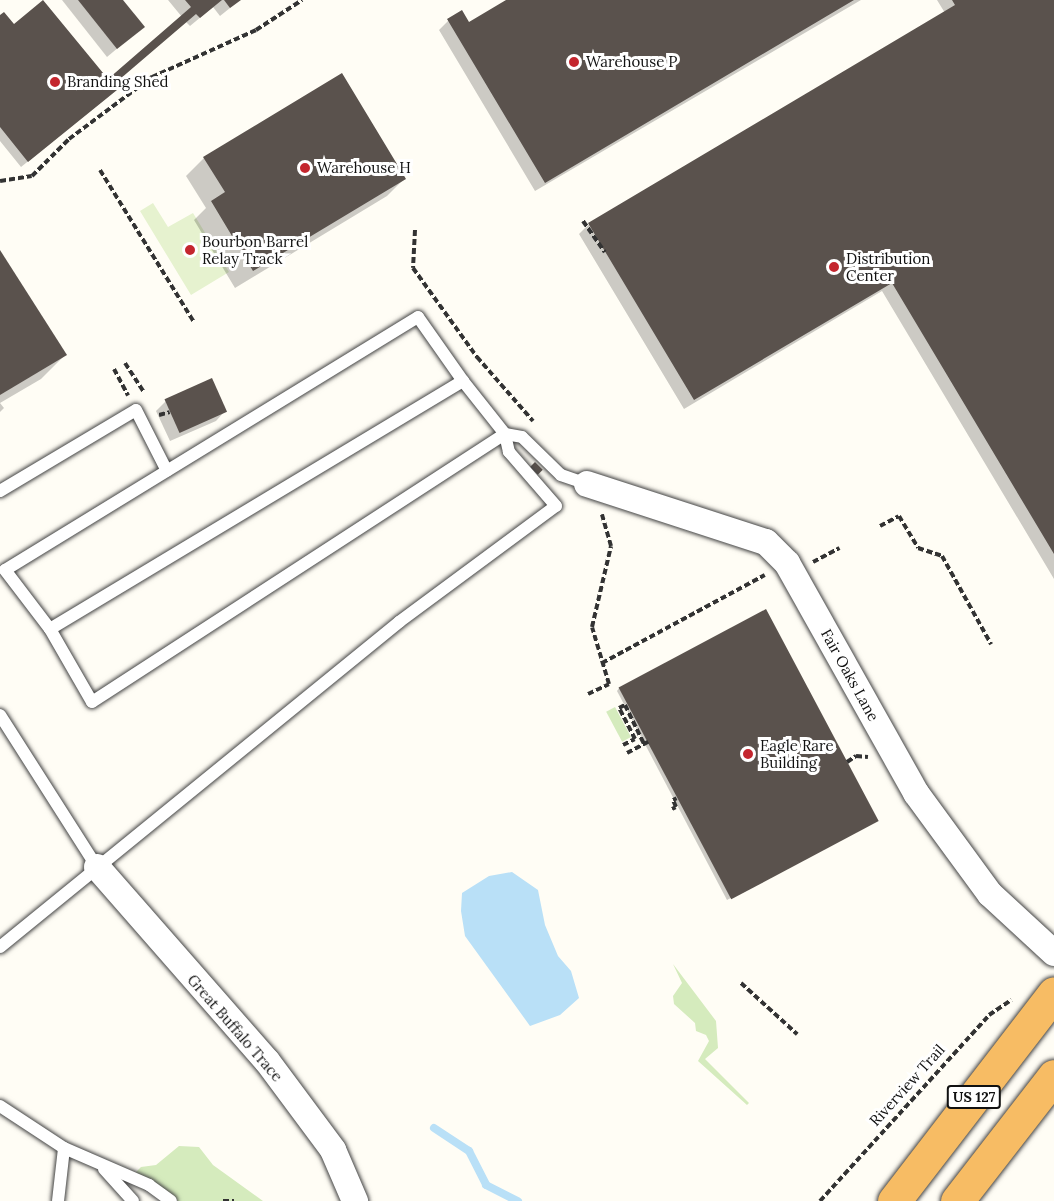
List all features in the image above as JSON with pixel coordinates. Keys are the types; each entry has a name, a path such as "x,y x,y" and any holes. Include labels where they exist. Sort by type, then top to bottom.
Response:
{"highway":[{"name":"US 127","path":"894,1201 1054,993"},
{"name":"US 127","path":"957,1201 1054,1076"}],"street":[{"name":"Fair Oaks Lane","path":"587,484 766,542 798,564 933,817 990,894 1054,953"},
{"name":"Great Buffalo Trace","path":"97,867 267,1061 333,1150 355,1201"}],"lane":[{"path":"0,947 399,622 556,506 509,452 505,434 463,381 418,316 167,471 2,567 50,629 92,702 505,434 522,437 561,475 587,484"},
{"path":"50,629 463,381"},
{"path":"0,491 136,410 167,471"},
{"path":"0,715 97,867"},
{"path":"0,1106 64,1148 101,1166 150,1185 171,1201"},
{"path":"58,1201 64,1148"},
{"path":"101,1166 133,1201"}],"path":[{"path":"0,181 32,176 69,139 152,77 256,30 302,0"},
{"path":"100,170 194,322"},
{"path":"583,221 605,252"},
{"path":"114,369 136,410"},
{"path":"880,526 899,516 918,548 942,556 991,644"},
{"path":"602,663 798,564 839,548"},
{"path":"588,694 609,684 594,641"},
{"path":"623,745 635,739 619,708 625,705 646,743 627,753"},
{"path":"672,809 676,807 673,800 677,798"},
{"path":"741,983 797,1034"},
{"name":"Riverview Trail","path":"820,1201 988,1015 1021,997"},
{"path":"223,1201 234,1201"}],"green space":[{"name":"Bourbon Barrel Relay Track","path":"153,203 168,227 193,213 229,272 191,295 140,211"},
{"path":"615,707 631,737 622,742 606,712"},
{"path":"673,964 716,1021 718,1048 705,1059 749,1103 747,1105 698,1061 709,1041 706,1035 696,1031 695,1023 674,1004 673,996 682,983"},
{"path":"179,1146 199,1147 213,1165 263,1201 178,1201 136,1172 141,1167 156,1165"}],"water":[{"path":"512,872 538,890 545,925 558,956 571,971 579,998 560,1015 530,1026 465,936 461,911 462,893 489,876"}],"building":[{"name":"Branding Shed","path":"43,0 108,79 191,7 185,0 222,0 200,18 196,14 113,85 117,90 28,162 0,127 0,15 4,12 14,24"},
{"path":"78,0 123,0 145,27 117,49"},
{"path":"224,0 241,0 230,8"},
{"name":"Warehouse P","path":"506,0 854,0 545,183 447,19 462,10 469,22"},
{"name":"Distribution Center","path":"952,0 1054,0 1054,554 892,283 694,400 588,223 955,5"},
{"name":"Warehouse H","path":"342,73 406,179 253,271 211,201 225,192 203,157"},
{"path":"0,250 67,355 0,395"},
{"path":"212,378 227,412 180,433 164,399"},
{"path":"535,462 543,470 538,475 530,467"},
{"name":"Eagle Rare Building","path":"766,609 879,821 731,899 619,687"}],"waterway":[{"path":"434,1128 469,1151 486,1185 518,1201"}],"place":[{"name":"Warehouse P","path":"574,62"},
{"name":"Branding Shed","path":"55,82"},
{"name":"Warehouse H","path":"305,168"},
{"name":"Bourbon Barrel Relay Track","path":"190,250"},
{"name":"Distribution Center","path":"834,267"},
{"name":"Eagle Rare Building","path":"748,754"}]}
